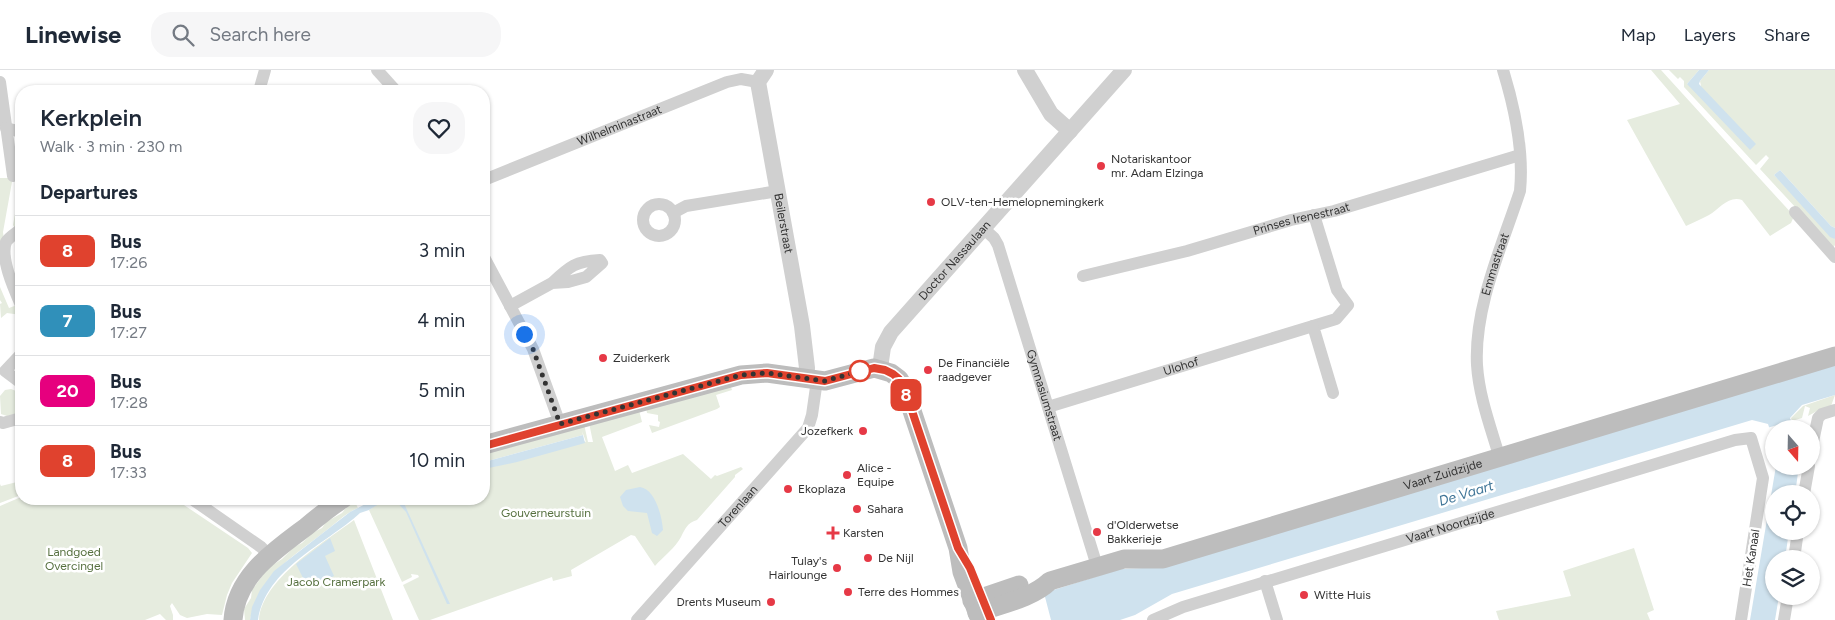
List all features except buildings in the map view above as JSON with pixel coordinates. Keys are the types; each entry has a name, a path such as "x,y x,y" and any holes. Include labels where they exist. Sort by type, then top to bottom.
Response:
{"main road":[{"name":"Vaart Zuidzijde","path":"982,610 1040,579 1050,581 1124,559 1163,559 1500,459 1835,356"},
{"path":"490,444 741,375 767,373 811,379 833,379 869,368 880,368 893,374 904,387 958,548 962,572 982,610"},
{"path":"233,620 242,588 254,571 269,555 335,505"}],"street":[{"path":"261,85 265,70"},
{"path":"1026,70 1051,114 1070,131"},
{"name":"Doctor Nassaulaan","path":"880,368 883,346 891,332 1124,70"},
{"name":"Emmastraat","path":"1500,459 1481,392 1477,339 1487,291 1520,191 1519,138 1503,70"},
{"path":"380,71 391,85"},
{"name":"Wilhelminastraat","path":"490,178 727,82 762,76"},
{"name":"Beilerstraat","path":"762,76 778,191 807,368 811,379"},
{"path":"0,82 13,176"},
{"path":"6,128 15,130"},
{"name":"Prinses Irenestraat","path":"1083,276 1187,251 1292,220 1334,212 1520,154"},
{"path":"673,213 686,206 778,191"},
{"path":"1795,212 1834,254"},
{"name":"Ulohof","path":"1048,407 1336,319 1348,305 1336,290 1314,215"},
{"name":"Gymnasiumstraat","path":"983,228 994,238 998,245 1097,566"},
{"path":"15,234 7,240 2,254 6,270 15,291"},
{"path":"490,269 533,349 560,424"},
{"path":"510,306 552,282"},
{"path":"1313,326 1333,393"},
{"path":"15,362 3,377 15,381"},
{"name":"Torenlaan","path":"637,620 808,428 812,415 811,379"},
{"path":"1818,420 1822,414 1835,410"},
{"path":"0,422 15,420"},
{"name":"Vaart Noordzijde","path":"1153,620 1183,606 1265,581 1735,440 1751,438"},
{"name":"Het Kanaal","path":"1742,620 1763,478 1751,438"},
{"path":"201,505 251,539 269,555"},
{"path":"1265,581 1277,620"},
{"path":"1784,620 1786,605"}],"green space":[{"path":"1651,70 1661,70 1794,216 1791,223 1770,236 1742,200 1733,199 1724,203 1709,215 1686,226 1627,120 1680,104"},
{"path":"1669,70 1699,70 1687,84 1701,86 1700,81 1709,70 1835,70 1835,228 1831,226 1780,170 1774,175 1835,239 1833,248 1760,169 1769,158 1766,155 1756,165 1684,87 1684,81 1680,77 1678,79"},
{"path":"0,178 9,178 12,182 3,232 4,240 0,248"},
{"path":"0,287 9,308 15,306 15,314 7,313 1,318 0,304 2,303 0,300"},
{"path":"730,384 732,390 716,395 720,407 717,409 652,433 649,425 659,427 660,422 658,421 658,415 647,413 646,407"},
{"path":"5,390 15,391 15,415 7,416 1,414 0,396"},
{"path":"1835,395 1831,406 1808,416 1810,408 1805,406 1802,418 1792,420 1791,418 1803,406"},
{"name":"Gouverneurstuin","path":"639,410 642,422 602,437 615,471 628,465 632,473 683,454 711,479 715,475 717,476 741,467 743,469 735,475 697,520 685,529 676,545 655,566 635,536 631,535 571,570 572,576 553,581 552,577 430,620 419,620 403,585 419,577 418,575 411,574 412,577 402,582 369,510 376,505 490,505 490,463 582,440 586,442 582,431 583,435 490,460 490,450 584,424 588,442 593,442 589,423"},
{"path":"15,482 15,497 0,503 0,484 1,486"},
{"name":"Landgoed Overcingel","path":"15,500 15,505 184,505 248,548 252,553 232,583 222,615 207,614 187,618 180,615 172,603 170,606 173,620 166,620 160,614 145,620 0,620 0,506"},
{"path":"350,505 356,505 358,508 344,516 288,560 268,580 254,605 250,620 245,620 244,609 251,598 252,590 268,568 282,559 312,533 322,528 326,522 342,513"},
{"name":"Jacob Cramerpark","path":"354,520 393,620 259,620 263,605 271,590 282,576 311,551"},
{"path":"1634,548 1654,610 1647,613 1650,620 1499,620 1496,611 1571,596 1563,571"}],"water":[{"path":"1699,70 1709,70 1699,84 1756,144 1750,150 1687,84"},
{"path":"1780,170 1831,226 1835,228 1835,239 1830,237 1774,175"},
{"name":"De Vaart","path":"1835,363 1835,395 1802,405 1790,418 1791,420 1765,420 1765,423 1752,420 1172,594 1135,615 1120,620 1051,620 1044,593 1120,569 1166,567"},
{"path":"583,435 585,443 490,468 490,460"},
{"path":"1774,475 1798,475 1796,485 1773,485"},
{"path":"640,487 650,493 657,504 663,530 657,536 652,533 647,513 628,511 623,506 620,497 626,490"},
{"path":"363,505 377,505 360,513 299,559 272,586 263,602 258,620 250,620 252,607 260,590 274,571 350,512"},
{"path":"400,505 405,505 450,604 447,604 406,512"},
{"path":"1765,531 1765,540 1788,540 1786,550 1765,550 1765,605 1778,605 1775,620 1750,620"},
{"path":"330,538 335,551 325,556 334,576 308,588 296,564"}],"bus line":[{"name":"8","path":"490,444 741,375 767,373 825,381 869,368 880,368 893,374 904,387 958,548 970,568 991,620"}],"place":[{"name":"Notariskantoor mr. Adam Elzinga","path":"1101,166"},
{"name":"OLV-ten-Hemelopnemingkerk","path":"931,202"},
{"name":"Zuiderkerk","path":"603,358"},
{"name":"De Financiële raadgever","path":"928,370"},
{"name":"Jozefkerk","path":"863,431"},
{"name":"Alice - Equipe","path":"847,475"},
{"name":"Ekoplaza","path":"788,489"},
{"name":"Sahara","path":"857,509"},
{"name":"d'Olderwetse Bakkerieje","path":"1097,532"},
{"name":"Karsten","path":"833,533"},
{"name":"De Nijl","path":"868,558"},
{"name":"Tulay's Hairlounge","path":"837,568"},
{"name":"Terre des Hommes","path":"848,592"},
{"name":"Witte Huis","path":"1304,595"},
{"name":"Drents Museum","path":"771,602"}],"route":[{"path":"524,334 533,349 560,424 752,373 767,373 825,381 860,371"}]}
